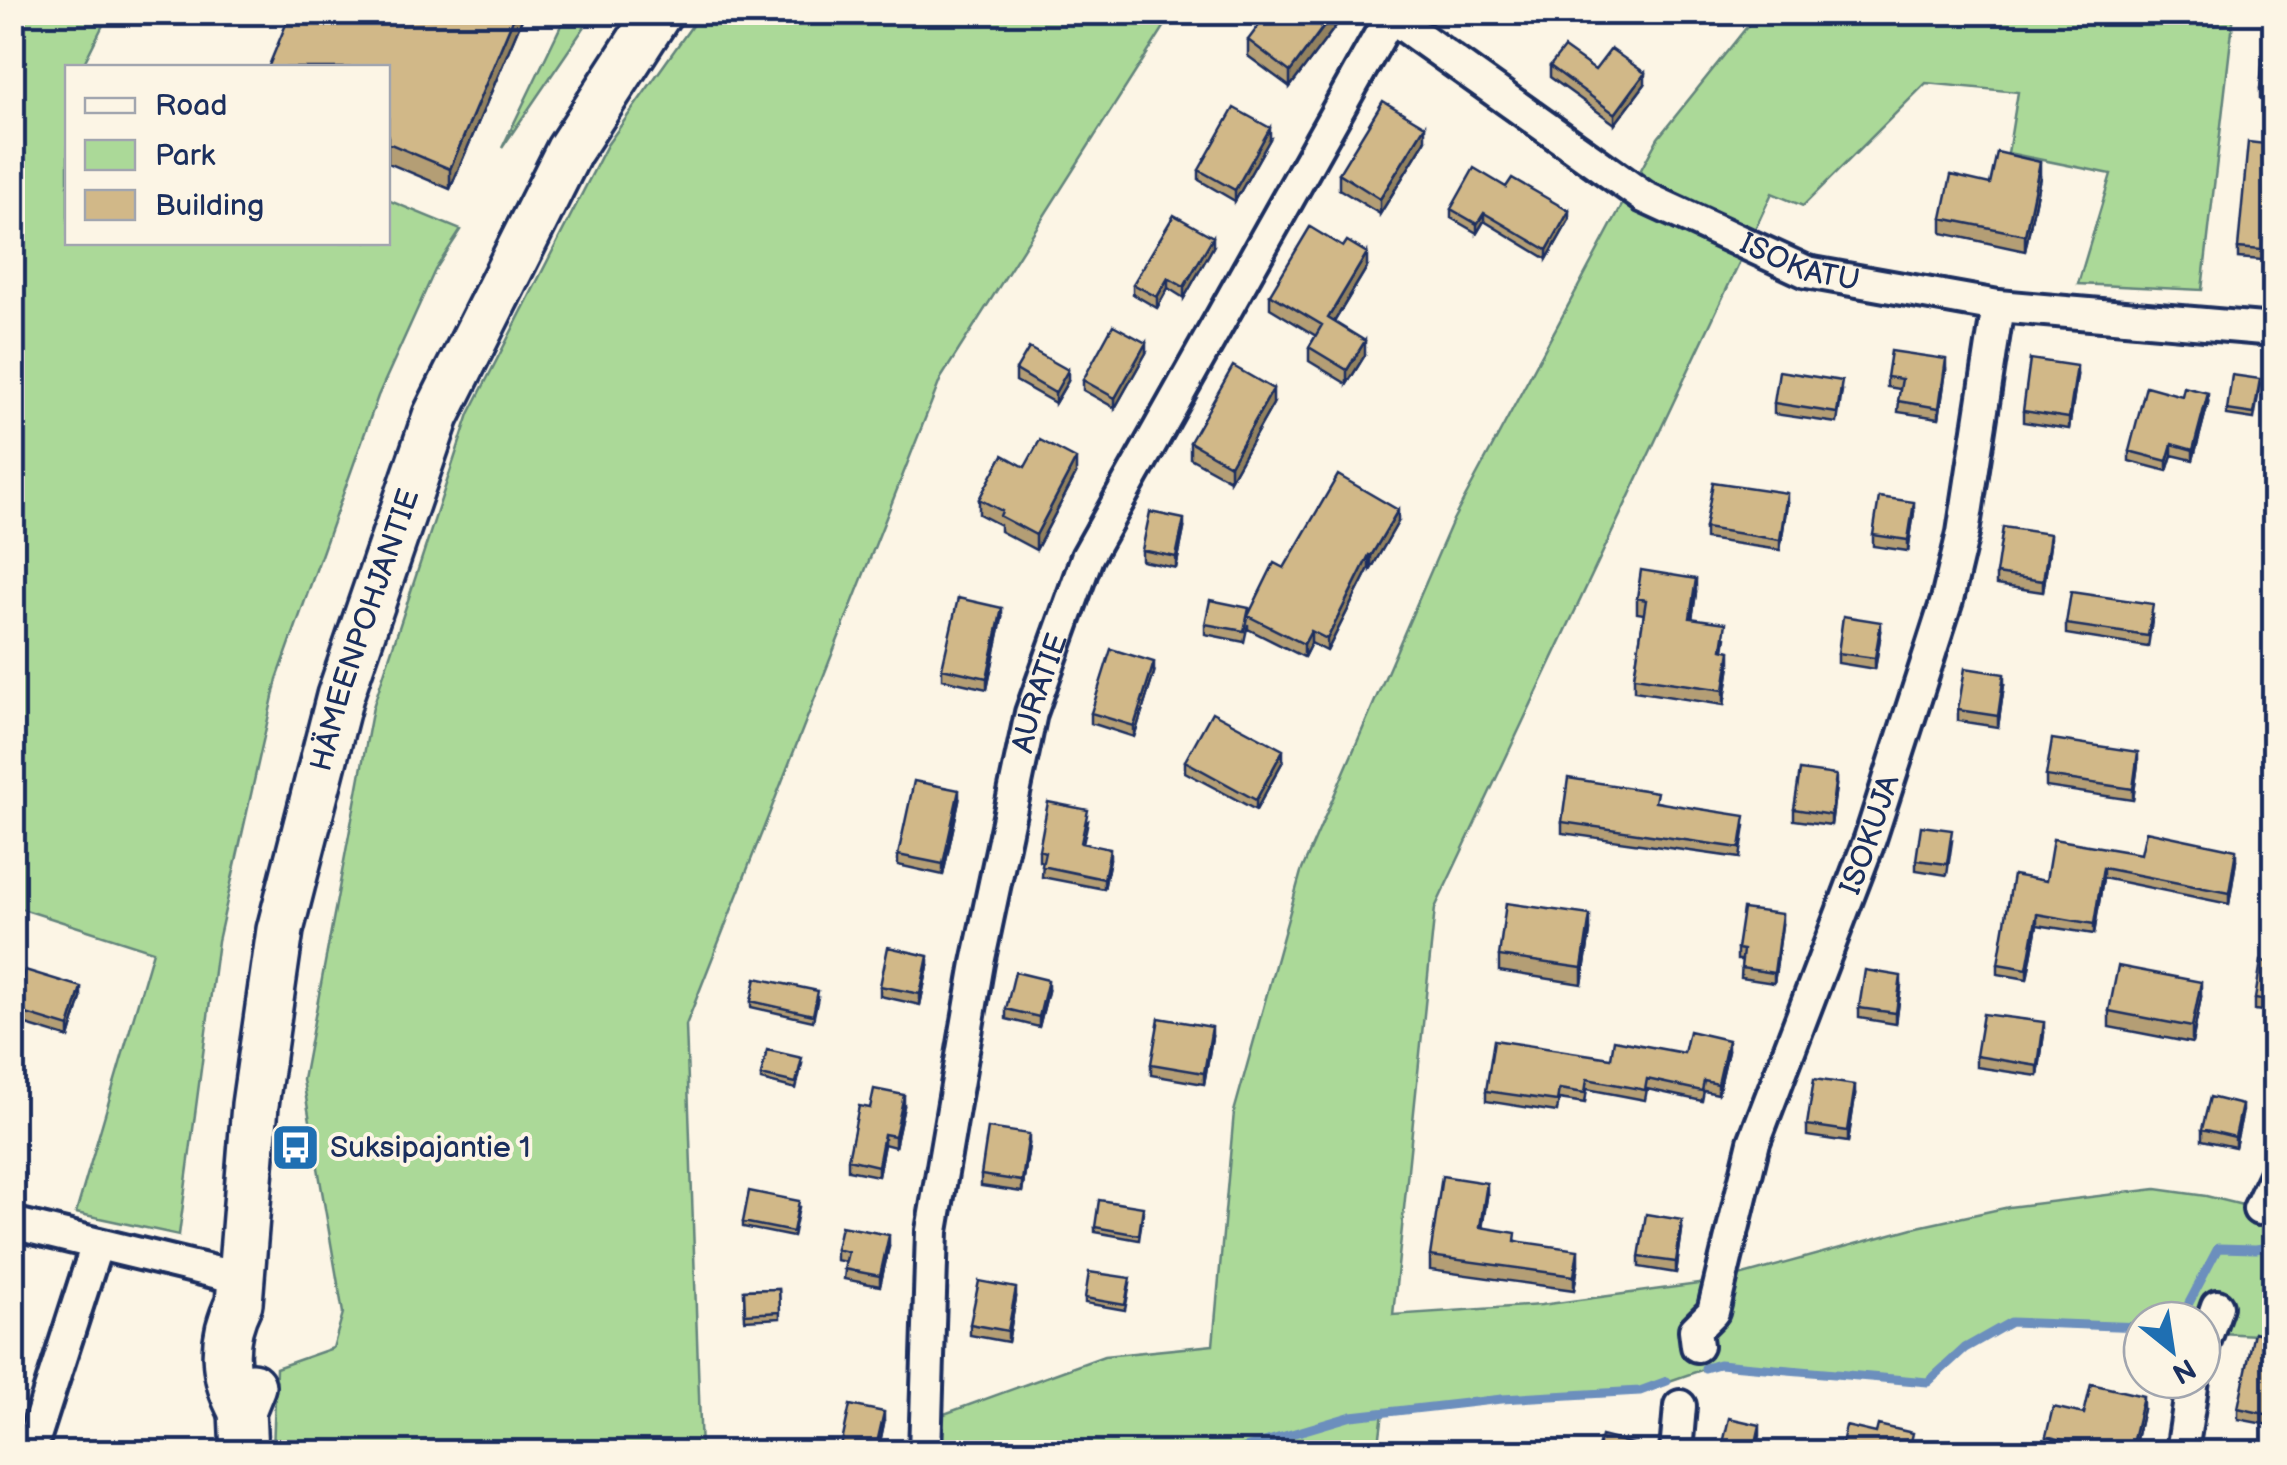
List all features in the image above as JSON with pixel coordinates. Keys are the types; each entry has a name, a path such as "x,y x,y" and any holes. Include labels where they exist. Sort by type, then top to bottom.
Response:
{"main road":[{"name":"HÄMEENPOHJANTIE","path":"243,1432 253,1385 252,1328 239,1291 256,1106 280,930 340,696 436,416 569,151 659,12"}],"street":[{"name":"ISOKATU","path":"1391,14 1644,197 1807,272 1998,306 2274,330"},
{"name":"AURATIE","path":"926,1452 932,1232 978,963 1032,713 1087,557 1391,14"},
{"name":"ISOKUJA","path":"1698,1346 1695,1330 1713,1312 1754,1142 1870,838 1947,600 1963,533 1998,306"},
{"path":"2259,1209 2274,1178"},
{"path":"12,1222 98,1244 239,1291"},
{"path":"30,1452 98,1244"},
{"path":"2182,1452 2190,1400"},
{"path":"1676,1452 1680,1406"}],"green space":[{"path":"13,12 109,13 83,65 65,65 65,245 390,245 390,201 461,230 435,270 378,396 277,679 218,941 179,1235 76,1213 153,951 13,906"},
{"path":"567,13 594,13 502,148"},
{"path":"701,13 1173,13 941,378 686,1025 701,1452 273,1452 276,1368 333,1348 343,1313 303,1080 373,707 469,414 607,145"},
{"path":"1758,13 2234,13 2202,290 2078,284 2111,174 2008,153 2018,92 1926,83 1803,206 1772,193 1435,908 1393,1315 1541,1305 1721,1281 1913,1228 2009,1207 2156,1189 2274,1209 2274,1336 2222,1333 2222,1300 2122,1300 2122,1328 2011,1322 1965,1348 1928,1382 1719,1364 1640,1391 1502,1399 1383,1412 1378,1452 925,1452 925,1421 1104,1356 1213,1345 1234,1112 1301,872 1453,520 1658,138"}],"building":[{"path":"291,12 516,12 450,169 390,144 390,65 269,65"},
{"path":"1269,12 1334,12 1290,72 1248,40"},
{"path":"2267,12 2274,12 2274,89 2260,88"},
{"path":"1564,48 1595,70 1611,49 1645,73 1615,114 1550,66"},
{"path":"1383,101 1425,126 1380,199 1339,173"},
{"path":"1234,108 1270,128 1235,190 1199,170"},
{"path":"2248,142 2274,145 2274,251 2238,248"},
{"path":"1997,152 2040,162 2025,235 1942,218 1951,175 1990,184"},
{"path":"1474,168 1506,187 1512,178 1569,211 1547,250 1484,213 1477,224 1451,209"},
{"path":"1174,215 1213,237 1184,287 1168,278 1157,297 1133,284"},
{"path":"1310,227 1343,247 1347,241 1367,253 1328,318 1365,341 1347,370 1309,347 1322,325 1270,294"},
{"path":"1113,325 1146,343 1115,398 1083,380"},
{"path":"1029,348 1068,370 1055,393 1016,370"},
{"path":"1891,351 1946,359 1939,408 1898,401 1902,379 1887,377"},
{"path":"2030,359 2077,366 2069,418 2023,411"},
{"path":"1233,366 1273,389 1230,465 1190,442"},
{"path":"1779,371 1842,381 1837,413 1774,403"},
{"path":"2232,375 2260,379 2254,414 2227,410"},
{"path":"2146,386 2182,396 2184,387 2208,393 2193,450 2172,444 2167,461 2129,451"},
{"path":"1040,440 1076,459 1036,535 1000,516 1002,511 979,499 1003,455 1025,467"},
{"path":"1338,475 1398,510 1369,555 1327,639 1311,631 1304,644 1248,616 1274,563 1284,568"},
{"path":"1713,482 1787,493 1780,540 1705,528"},
{"path":"1879,497 1914,502 1908,540 1873,535"},
{"path":"1150,512 1184,519 1176,557 1142,550"},
{"path":"2003,527 2050,534 2043,581 1996,574"},
{"path":"1641,570 1696,579 1690,618 1726,623 1722,649 1730,651 1724,690 1634,677 1646,600 1637,598"},
{"path":"2071,592 2153,604 2148,636 2066,624"},
{"path":"958,598 1002,608 987,678 942,668"},
{"path":"1210,600 1249,608 1244,631 1205,624"},
{"path":"1843,616 1881,622 1875,658 1838,653"},
{"path":"1111,649 1154,662 1134,726 1091,713"},
{"path":"1965,668 2004,674 1998,716 1958,710"},
{"path":"1212,712 1283,750 1256,800 1185,761"},
{"path":"2052,739 2138,752 2133,789 2046,776"},
{"path":"1800,770 1836,775 1831,815 1794,809"},
{"path":"1568,778 1657,792 1655,802 1745,816 1740,848 1562,822"},
{"path":"914,781 959,790 943,864 898,855"},
{"path":"1048,802 1088,810 1081,843 1110,849 1104,879 1042,866 1045,852 1039,850"},
{"path":"1921,826 1952,830 1947,864 1916,860"},
{"path":"2146,831 2236,850 2229,893 2103,868 2094,924 2037,914 2027,969 1998,964 2013,875 2046,881 2053,839 2141,854"},
{"path":"1506,903 1590,915 1582,968 1499,956"},
{"path":"1743,909 1782,914 1774,973 1741,968 1743,950 1737,949"},
{"path":"888,947 928,956 920,994 880,986"},
{"path":"2261,961 2274,963 2274,1002 2255,999"},
{"path":"2118,966 2201,982 2192,1027 2109,1011"},
{"path":"25,970 81,987 69,1027 13,1010"},
{"path":"1865,970 1901,976 1896,1013 1859,1008"},
{"path":"1015,972 1048,980 1039,1017 1006,1009"},
{"path":"756,978 818,991 813,1015 751,1001"},
{"path":"1983,1014 2044,1022 2038,1066 1976,1056"},
{"path":"1159,1018 1212,1027 1204,1073 1151,1064"},
{"path":"1689,1031 1728,1040 1718,1084 1704,1081 1702,1091 1647,1079 1645,1090 1587,1079 1585,1093 1559,1089 1557,1101 1486,1091 1494,1040 1611,1058 1614,1040 1684,1053"},
{"path":"767,1050 802,1058 796,1083 761,1075"},
{"path":"1814,1079 1855,1085 1848,1131 1807,1125"},
{"path":"874,1089 904,1095 895,1136 884,1134 878,1166 848,1159 859,1106 870,1108"},
{"path":"2210,1097 2242,1105 2235,1137 2202,1129"},
{"path":"988,1128 1029,1134 1022,1181 981,1175"},
{"path":"1442,1176 1487,1183 1480,1227 1516,1233 1515,1241 1578,1250 1574,1276 1430,1256"},
{"path":"749,1191 799,1201 793,1232 743,1222"},
{"path":"1099,1200 1143,1207 1139,1235 1095,1227"},
{"path":"1646,1214 1682,1220 1676,1262 1639,1257"},
{"path":"841,1226 889,1235 880,1276 844,1269 848,1252 836,1249"},
{"path":"1089,1272 1130,1278 1125,1305 1085,1298"},
{"path":"979,1281 1016,1288 1008,1331 970,1324"},
{"path":"779,1289 780,1312 745,1314 744,1290"},
{"path":"2254,1332 2274,1337 2274,1416 2238,1408"},
{"path":"2091,1384 2122,1391 2122,1400 2142,1400 2130,1452 2076,1452 2078,1444 2046,1436 2053,1407 2084,1414"},
{"path":"850,1405 884,1412 875,1452 841,1447"},
{"path":"1729,1418 1760,1425 1754,1452 1721,1452"},
{"path":"1878,1425 1913,1433 1909,1452 1840,1452 1846,1426 1876,1433"},
{"path":"1601,1436 1645,1447 1643,1452 1597,1452"}],"waterway":[{"path":"2191,1300 2218,1248 2274,1246"},
{"path":"1705,1368 1719,1364 1928,1382 1965,1348 2011,1322 2122,1326"},
{"path":"1231,1452 1352,1416 1502,1399 1640,1391 1667,1381"}],"place":[{"name":"Suksipajantie 1","path":"295,1148"}]}
